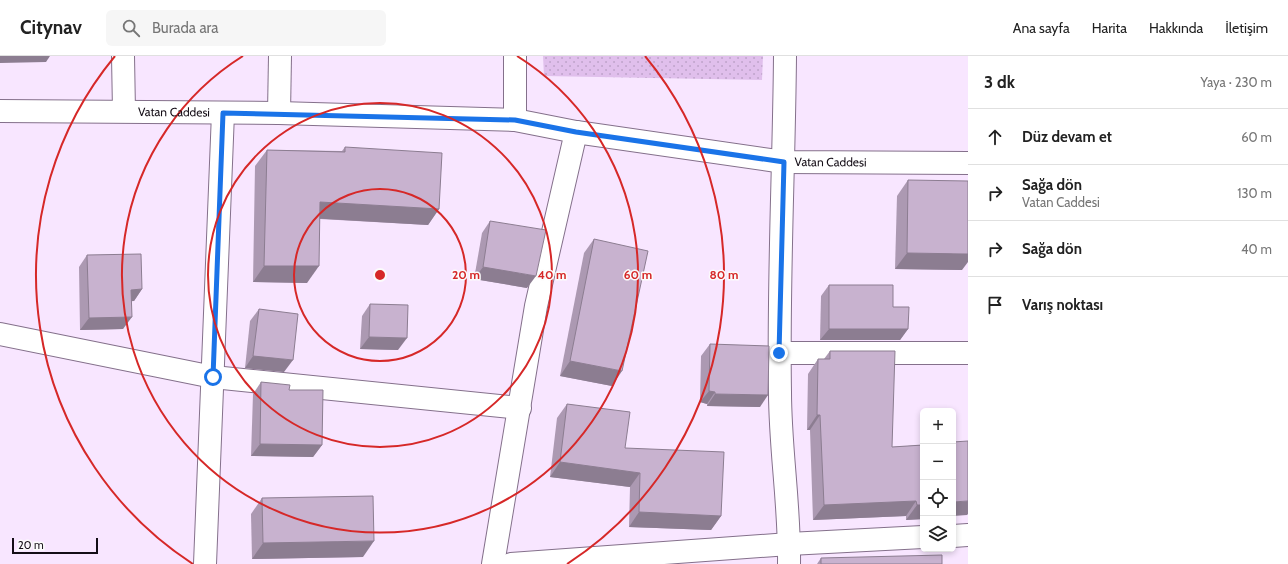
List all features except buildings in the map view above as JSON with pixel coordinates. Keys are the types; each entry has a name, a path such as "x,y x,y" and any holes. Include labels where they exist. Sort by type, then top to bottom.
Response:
{"street":[{"path":"123,56 124,111"},
{"path":"280,56 280,113"},
{"path":"514,56 515,120"},
{"path":"785,56 779,353 780,436 789,554"},
{"name":"Vatan Caddesi","path":"0,111 280,113 515,120 576,132 784,162 968,163"},
{"path":"206,564 223,113"},
{"path":"494,564 536,306 576,132"},
{"path":"0,334 213,377 520,408"},
{"path":"779,353 968,353"},
{"path":"956,536 968,535"},
{"path":"511,564 789,554 920,537"}],"shaded area":[{"path":"543,56 763,56 762,80 544,76"}],"route":[{"path":"213,377 223,113 280,113 515,120 576,132 784,162 779,353"}]}
